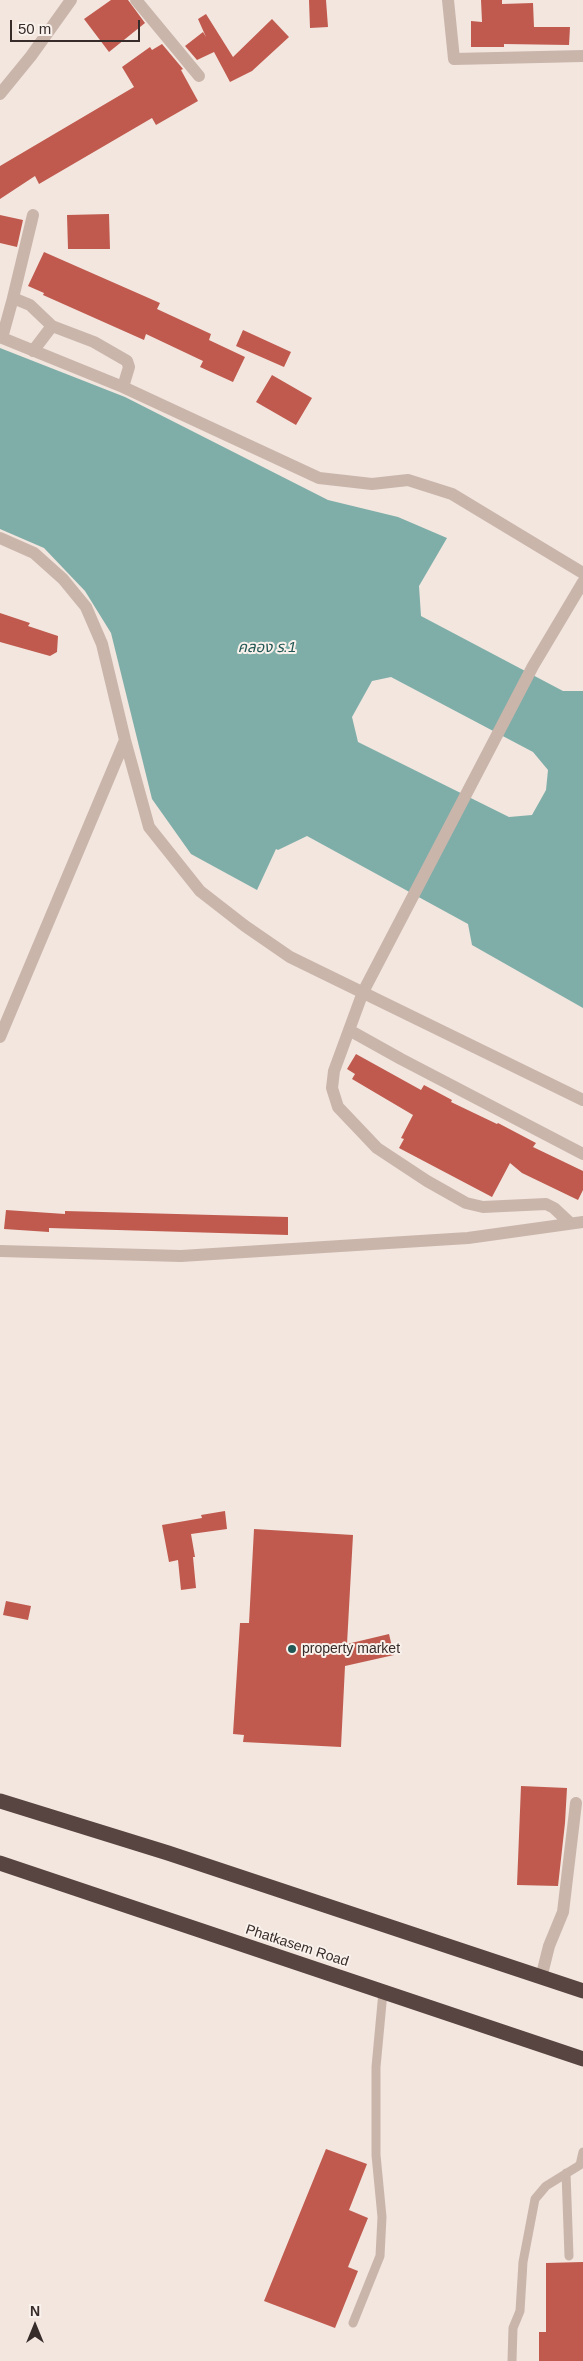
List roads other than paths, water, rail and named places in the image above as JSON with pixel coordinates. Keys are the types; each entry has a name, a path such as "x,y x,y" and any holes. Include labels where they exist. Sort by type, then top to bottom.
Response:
{"highway":[{"path":"0,1801 168,1853 583,1991"},
{"name":"Phatkasem Road","path":"0,1864 583,2058"}],"street":[{"path":"0,94 31,56 71,0"},
{"path":"136,0 199,76"},
{"path":"448,0 454,59 583,56"},
{"path":"33,215 13,298 1,337 122,387 319,478 372,484 408,480 452,494 583,573"},
{"path":"13,298 30,305 52,326 94,342 127,361 129,367 122,387"},
{"path":"33,351 52,326"},
{"path":"0,538 34,553 63,578 86,607 102,644 148,827 200,891 245,926 290,957 583,1100"},
{"path":"570,1223 554,1208 546,1204 484,1207 466,1203 427,1181 377,1148 338,1107 332,1088 334,1071 363,992 533,666 583,582"},
{"path":"0,1037 125,740"},
{"path":"349,1030 401,1060 583,1154"},
{"path":"0,1251 181,1256 468,1238 583,1222"},
{"path":"541,1978 549,1946 563,1912 576,1802"}],"lane":[{"path":"353,2323 380,2256 382,2217 376,2155 376,2067 383,1992"},
{"path":"512,2361 513,2328 520,2311 523,2262 535,2199 546,2186 581,2166 583,2152"},
{"path":"566,2173 569,2256"}],"water":[{"name":"คลอง ร.1","path":"0,348 125,397 328,500 398,517 447,538 419,586 421,616 563,691 583,691 583,1008 472,945 468,924 307,836 278,850 276,849 257,890 191,854 152,799 111,633 85,591 44,548 0,529","holes":["391,677 533,752 548,770 546,790 532,815 509,817 358,742 352,717 372,681"]}],"place":[{"name":"property market","path":"292,1649"}]}
